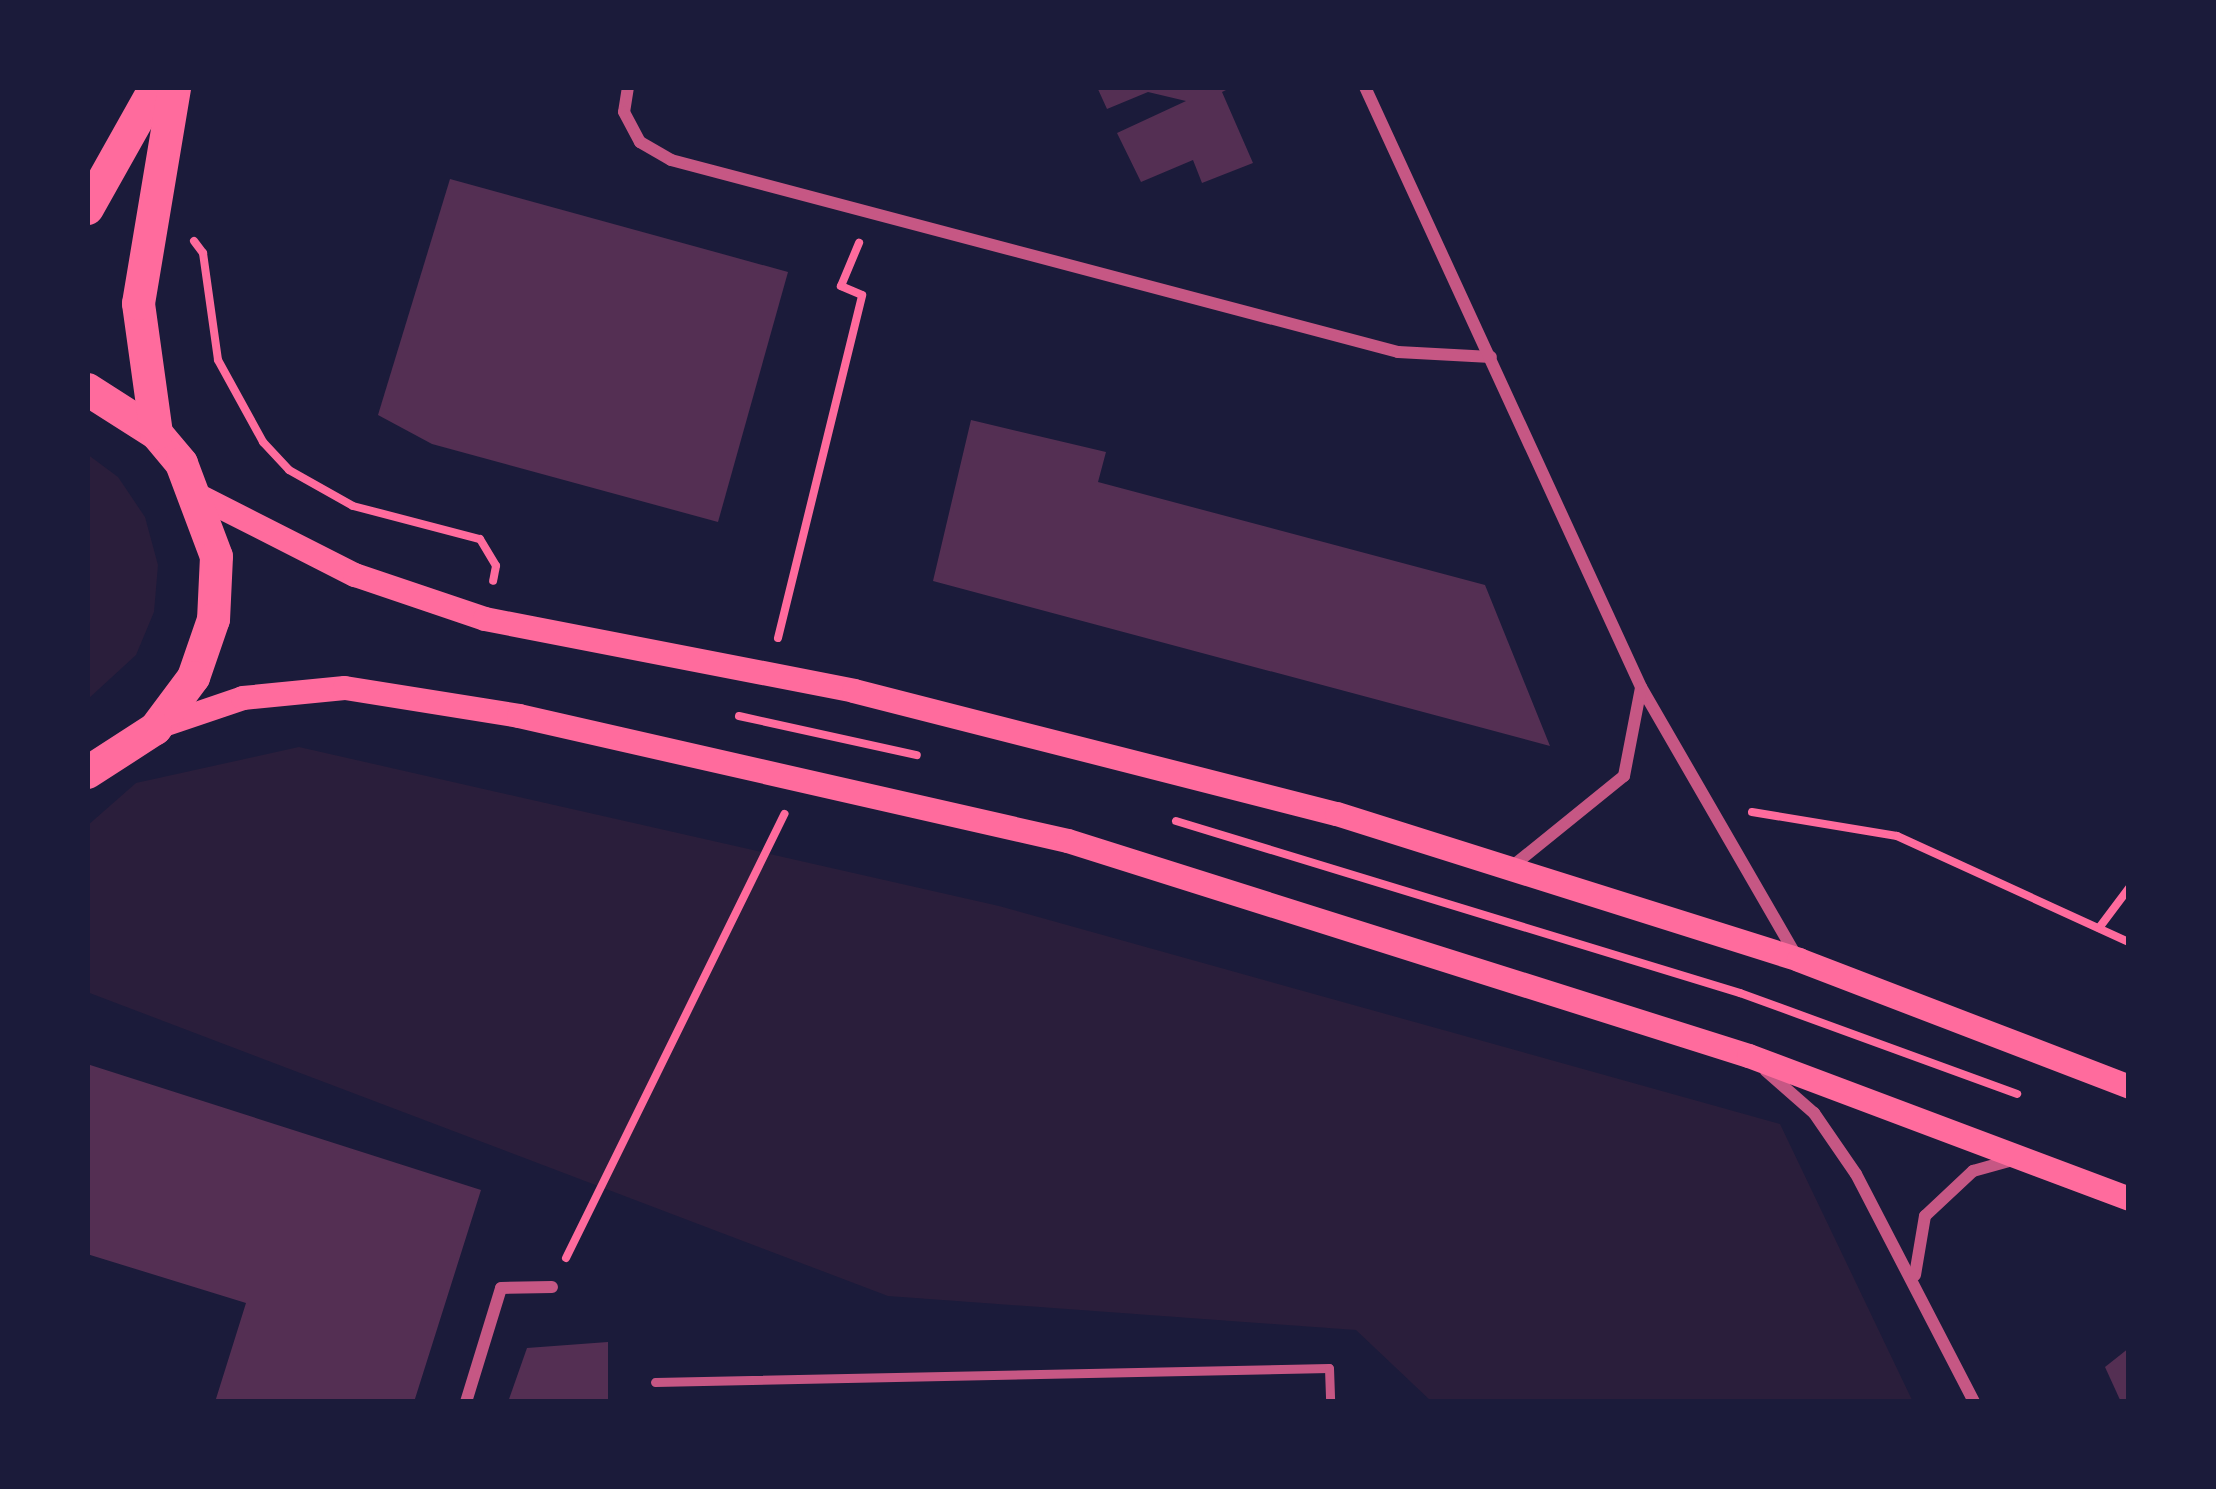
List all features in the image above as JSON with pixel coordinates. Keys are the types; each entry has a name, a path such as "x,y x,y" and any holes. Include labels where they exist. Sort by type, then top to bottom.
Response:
{"highway":[{"path":"87,208 155,87"},
{"path":"156,433 138,303 149,212 173,87"},
{"path":"87,389 156,433 199,496 216,556 213,619 193,677 155,728 87,772"}],"main road":[{"path":"199,496 355,575 485,619 769,674 1337,814 1799,961 2129,1087"},
{"path":"155,728 243,698 345,688 519,716 800,780 1114,855 1749,1056 2129,1199"}],"street":[{"path":"628,87 624,112 640,142 671,160 1398,352 1491,357"},
{"path":"1365,87 1641,687 1715,805 1799,961"},
{"path":"1509,869 1624,776 1641,687"},
{"path":"1749,1056 1814,1113 1915,1276 1974,1402"},
{"path":"1915,1276 1924,1216 1972,1171 2020,1158"},
{"path":"466,1402 501,1288 552,1287"}],"lane":[{"path":"655,1382 1329,1368 1330,1402"}],"path":[{"path":"149,212 203,253 218,360 262,442 289,470 353,506 480,539 496,566 485,619"},
{"path":"769,674 862,295 841,286 870,214"},
{"path":"552,1287 800,780"},
{"path":"1715,805 1897,836 2129,942"},
{"path":"2099,928 2129,888"}],"shaded area":[{"path":"87,454 118,477 145,517 158,565 154,612 136,655 87,700"},
{"path":"299,747 999,906 1780,1124 1913,1402 1432,1402 1356,1330 888,1296 87,992 87,826 136,783"}],"building":[{"path":"1097,87 1232,87 1222,92 1253,163 1202,183 1193,160 1141,182 1117,133 1186,101 1148,92 1107,109"},
{"path":"450,179 788,272 718,522 432,444 378,415"},
{"path":"971,420 1106,452 1098,482 1485,585 1550,746 933,581"},
{"path":"87,1064 481,1190 414,1402 215,1402 246,1303 87,1254"},
{"path":"608,1342 608,1402 508,1402 527,1348"},
{"path":"2129,1348 2129,1402 2121,1402 2105,1367"}]}
